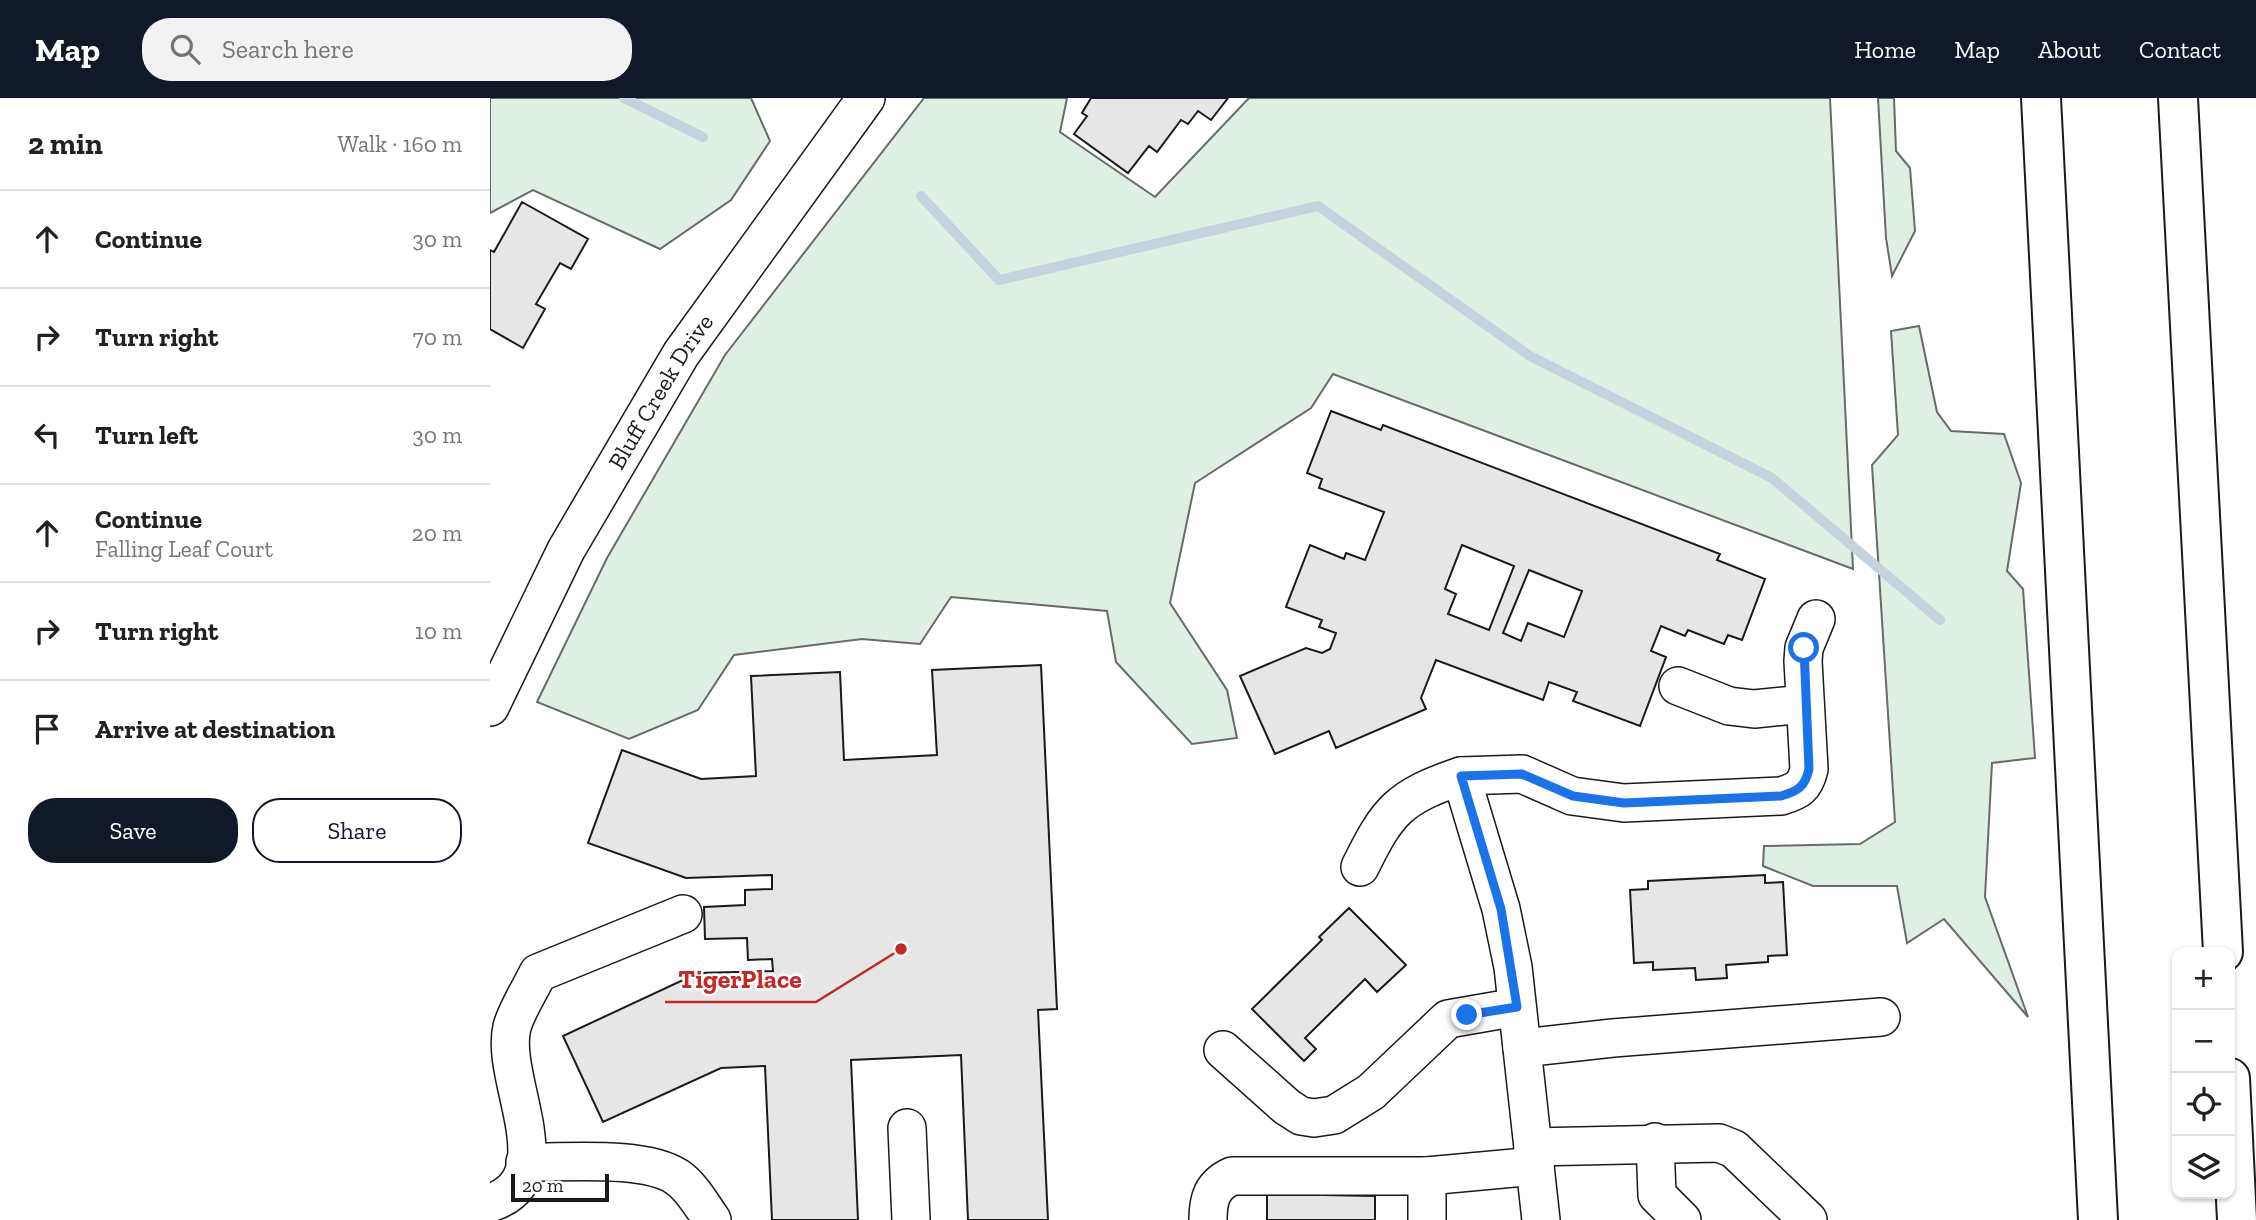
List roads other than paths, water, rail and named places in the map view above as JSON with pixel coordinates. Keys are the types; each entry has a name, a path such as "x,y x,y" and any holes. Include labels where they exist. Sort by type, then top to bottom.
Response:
{"highway":[{"path":"2041,98 2098,1220"},
{"path":"2178,98 2223,947"},
{"path":"2233,1136 2237,1220"}],"street":[{"name":"Bluff Creek Drive","path":"490,707 566,550 681,354 866,98"},
{"path":"1360,867 1381,824 1400,804 1422,789 1461,776 1522,774 1573,796 1624,803 1781,796 1805,784 1809,769 1804,648 1816,619"},
{"path":"1678,686 1729,706 1754,709 1805,704"},
{"path":"1461,776 1501,909 1517,1007 1541,1220"},
{"path":"490,1203 502,1199 523,1178 528,1135 512,1072 512,1028 538,973 683,914"},
{"path":"1223,1050 1287,1107 1301,1116 1314,1118 1334,1115 1371,1092 1448,1019 1517,1007"},
{"path":"1522,1048 1613,1038 1881,1017"},
{"path":"907,1128 911,1220"},
{"path":"1208,1220 1212,1191 1221,1181 1232,1176 1427,1176 1534,1156 1655,1142 1707,1141 1734,1149 1808,1220"},
{"path":"1655,1142 1657,1195 1682,1220"},
{"path":"525,1162 611,1164 657,1169 678,1178 712,1220"},
{"path":"1427,1176 1427,1220"}],"waterway":[{"path":"624,98 703,137"},
{"path":"921,196 999,280 1318,206 1530,356 1772,478 1940,620"}],"place":[{"name":"TigerPlace","path":"901,949"}]}
